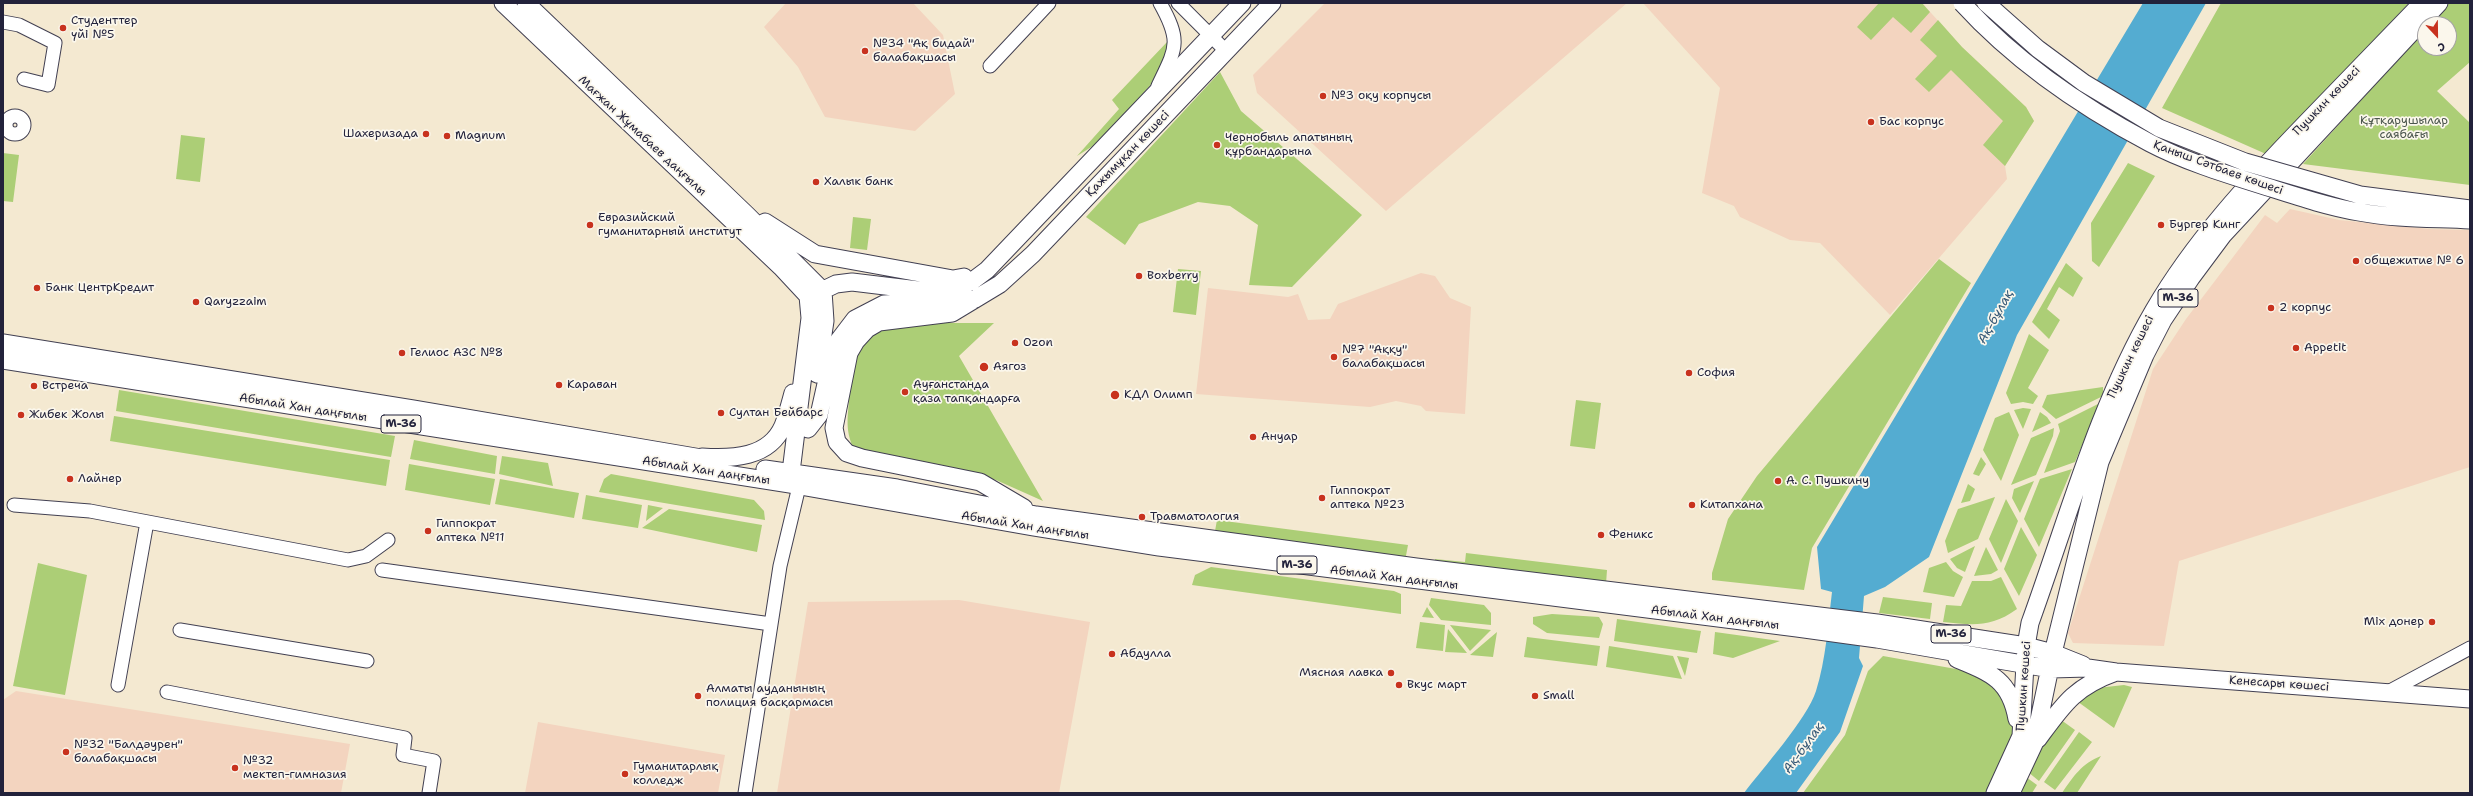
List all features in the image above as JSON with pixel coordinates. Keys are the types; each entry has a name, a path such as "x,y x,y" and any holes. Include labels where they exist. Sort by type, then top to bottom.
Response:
{"main road":[{"name":"Мағжан Жұмабаев даңғылы","path":"503,3 781,267 816,294"},
{"name":"Мағжан Жұмабаев даңғылы","path":"526,3 747,215 816,294"},
{"name":"Қажымұқан көшесі","path":"932,291 971,282 987,270 1242,3"},
{"name":"Қажымұқан көшесі","path":"1036,515 980,482 862,458 847,453 837,442 834,428 849,353 867,329 879,322 892,319 915,318 952,313 979,299 1000,284 1033,254 1272,3"},
{"name":"Қаныш Сәтбаев көшесі","path":"1962,3 1979,21 2027,62 2075,98 2151,144 2240,178 2325,206 2360,213 2470,220"},
{"name":"Қаныш Сәтбаев көшесі","path":"1986,3 2038,49 2084,83 2159,128 2245,162 2360,195 2470,209"},
{"name":"Пушкин көшесі","path":"1995,793 2028,740 2025,664 2030,623 2105,411 2132,350 2154,309 2180,270 2229,207 2278,152 2422,3"},
{"name":"Пушкин көшесі","path":"2011,793 2052,661 2100,462 2145,355 2167,314 2191,278 2223,235 2439,3"},
{"path":"747,215 761,219 815,254 953,279 987,270"},
{"path":"796,479 804,365 810,318 816,294 836,284 852,282 932,291 979,299"},
{"path":"796,479 808,429 825,321 816,294"},
{"path":"808,429 819,414 832,357 839,340 855,320 884,304 979,299"},
{"name":"Абылай Хан даңғылы","path":"3,343 413,409 679,455 1033,528 1190,552 1798,620"},
{"name":"Абылай Хан даңғылы","path":"3,360 796,479 896,488 1036,515 1877,631 2026,646 2052,661"},
{"path":"679,455 738,457 753,454 764,448 775,439 783,426 804,365"},
{"path":"2044,586 2048,597 2055,600 2059,600 2068,595"},
{"name":"Абылай Хан даңғылы","path":"1877,631 1927,648 2025,664 2052,661"},
{"path":"1927,648 1987,671 2005,685 2014,701 2028,740 2068,698 2104,676 2116,672"},
{"name":"Кенесары көшесі","path":"2052,661 2116,672 2470,699"}],"street":[{"path":"990,66 1049,3"},
{"path":"1154,95 1173,54 1175,35 1160,3"},
{"path":"1178,3 1226,51"},
{"path":"3,22 19,25 55,43 48,85 24,79"},
{"path":"745,793 780,566 791,521 796,479"},
{"path":"14,505 90,511 348,560 366,556 388,540"},
{"path":"118,685 147,522"},
{"path":"382,570 771,624"},
{"path":"180,630 367,661"},
{"path":"2388,692 2470,648"},
{"path":"167,692 405,738 403,756 434,761 428,793"}],"shaded area":[{"name":"№34 \"Ақ бидай\" балабақшасы","path":"786,3 913,3 943,35 955,94 915,131 825,117 798,67 764,27"},
{"path":"1325,3 1627,3 1386,211 1257,93 1253,75"},
{"path":"1643,3 1922,3 1962,47 2026,107 2034,121 2005,166 2007,179 1890,315 1820,243 1790,240 1740,217 1734,206 1702,193 1720,88"},
{"path":"2290,209 2339,220 2430,229 2470,230 2470,467 2179,561 2164,646 2073,643 2068,633 2153,369 2186,319 2265,215 2277,223"},
{"name":"№7 \"Аққу\" балабақшасы","path":"1421,273 1435,276 1450,298 1471,307 1465,414 1426,411 1421,406 1396,401 1370,407 1196,394 1208,288 1288,297 1298,294 1308,320 1330,319 1338,304"},
{"path":"959,600 1090,622 1059,793 777,793 808,602"},
{"path":"16,691 350,744 341,793 3,793 3,700"},
{"name":"Гуманитарлық колледж","path":"538,722 725,755 718,793 525,793"}],"green space":[{"path":"1879,3 1922,3 1930,12 1911,33 1893,17 1871,40 1857,27"},
{"path":"2221,3 2409,3 2266,154 2162,108"},
{"name":"Құтқарушылар саябағы","path":"2449,3 2470,3 2470,62 2437,91 2470,123 2470,185 2303,164 2417,39 2417,56 2457,56 2457,16 2437,16"},
{"path":"1938,20 1962,47 2026,107 2034,121 2005,166 1983,145 2003,121 1951,70 1929,92 1915,79 1937,56 1920,40"},
{"path":"1168,41 1165,60 1159,75 1104,139 1077,156 1119,109 1112,100"},
{"path":"1220,72 1241,111 1362,215 1292,287 1249,285 1258,225 1230,206 1198,202 1139,224 1125,245 1086,217"},
{"path":"181,135 205,138 200,182 176,179"},
{"path":"3,153 19,155 13,202 3,201"},
{"path":"2128,163 2155,176 2099,267 2092,261 2091,223"},
{"path":"853,217 871,219 867,250 850,248"},
{"path":"1939,259 1971,283 1812,548 1804,590 1712,580 1712,573 1728,519 1757,476"},
{"path":"2066,263 2083,278 2073,297 2059,287 2047,309 2060,320 2049,339 2032,322"},
{"path":"1178,269 1201,271 1196,315 1173,312"},
{"path":"913,323 994,323 959,356 1043,501 996,480 853,447 850,441 848,429 848,417 850,369 855,353 866,339 880,330 896,325"},
{"path":"2029,334 2049,350 2028,388 2038,396 2033,404 2023,402 2011,404 2006,393"},
{"path":"2103,387 2103,396 2056,419 2042,407 2047,395"},
{"path":"119,390 395,436 391,457 116,411"},
{"path":"1576,400 1601,403 1595,449 1570,446"},
{"path":"2100,403 2075,462 2044,473 2060,431 2058,424"},
{"path":"2023,408 2031,409 2023,429 2014,410"},
{"path":"2009,412 2019,435 2001,481 1983,450 1995,418"},
{"path":"2040,412 2047,417 2051,423 2032,432"},
{"path":"114,416 390,460 386,486 110,441"},
{"path":"2054,428 2053,436 2036,475 2011,485 2031,438"},
{"path":"414,440 497,456 495,474 410,459"},
{"path":"502,456 548,463 553,486 499,474"},
{"path":"1981,457 1986,464 1979,476 1973,474"},
{"path":"409,464 495,479 490,505 405,490"},
{"path":"2072,469 2039,547 2024,519 2040,479"},
{"path":"611,474 754,500 764,511 765,520 599,492 604,479"},
{"path":"500,479 579,493 574,518 495,504"},
{"path":"2034,481 2020,513 2012,498 2014,489"},
{"path":"1968,484 1975,489 1970,501 1961,503"},
{"path":"586,495 642,505 638,528 582,519"},
{"path":"1995,497 1978,539 1948,553 1945,541 1958,509"},
{"path":"2006,499 2018,521 2001,563 1989,539"},
{"path":"648,505 663,508 646,521"},
{"path":"669,509 762,525 757,552 642,528"},
{"path":"1217,520 1408,545 1405,561 1215,531"},
{"path":"2021,527 2037,555 2019,596 2004,569"},
{"path":"1975,546 1965,572 1957,568 1950,559"},
{"path":"1986,547 1998,570 1991,574 1974,576"},
{"path":"1466,553 1607,570 1606,584 1434,566 1435,559 1465,562"},
{"path":"1946,562 1953,571 1963,577 1954,597 1923,592 1929,568"},
{"path":"38,563 87,575 65,695 13,686"},
{"path":"1211,567 1394,591 1401,594 1401,614 1192,585 1195,575"},
{"path":"2001,577 2017,609 1999,619 1981,624 1943,622 1946,605 1961,606 1972,581 1991,581"},
{"path":"1883,597 1932,603 1930,619 1879,613"},
{"path":"1431,598 1484,605 1491,613 1491,625 1441,620 1429,605"},
{"path":"1427,607 1434,618 1422,617"},
{"path":"1552,614 1599,617 1603,624 1599,638 1547,633 1533,624 1533,617"},
{"path":"1617,619 1701,631 1697,653 1614,641"},
{"path":"1420,622 1445,625 1443,651 1416,648"},
{"path":"1450,625 1491,630 1470,651"},
{"path":"1448,629 1467,653 1445,652"},
{"path":"1497,632 1493,657 1470,655"},
{"path":"1715,632 1780,641 1733,658 1713,654"},
{"path":"1527,637 1600,646 1597,666 1524,657"},
{"path":"1609,646 1673,656 1682,679 1606,667"},
{"path":"1677,656 1689,658 1685,676"},
{"path":"1883,656 1984,674 2010,700 2017,735 1987,793 1803,793 1845,735 1868,671"},
{"path":"2124,685 2132,687 2114,728 2074,699 2088,689"},
{"path":"2057,717 2075,730 2039,781 2028,772"},
{"path":"2079,732 2092,742 2055,790 2044,782"},
{"path":"2101,756 2077,793 2062,793 2074,776 2088,762"},
{"path":"2026,777 2037,785 2032,793 2018,793"}],"water":[{"name":"Ақ-бұлақ","path":"2143,3 2206,3 2017,335 1929,557 1885,587 1864,596 1859,658 1863,666 1840,732 1796,793 1744,793 1804,715 1816,691 1824,654 1832,592 1821,589 1817,547"}],"place":[{"name":"Студенттер үйі №5","path":"63,28"},
{"name":"№34 \"Ақ бидай\" балабақшасы","path":"865,51"},
{"name":"№3 оқу корпусы","path":"1323,96"},
{"name":"Бас корпус","path":"1871,122"},
{"name":"Шахеризада","path":"426,134"},
{"name":"Magnum","path":"447,136"},
{"name":"Чернобыль апатының құрбандарына","path":"1217,145"},
{"name":"Халык банк","path":"816,182"},
{"name":"Евразийский гуманитарный институт","path":"590,225"},
{"name":"Бургер Кинг","path":"2161,225"},
{"name":"общежитие № 6","path":"2356,261"},
{"name":"Boxberry","path":"1139,276"},
{"name":"Банк ЦентрКредит","path":"37,288"},
{"name":"Qaryzzaim","path":"196,302"},
{"name":"2 корпус","path":"2271,308"},
{"name":"Ozon","path":"1015,343"},
{"name":"Appetit","path":"2296,348"},
{"name":"Гелиос АЗС №8","path":"402,353"},
{"name":"№7 \"Аққу\" балабақшасы","path":"1334,357"},
{"name":"Аягоз","path":"984,367"},
{"name":"София","path":"1689,373"},
{"name":"Караван","path":"559,385"},
{"name":"Встреча","path":"34,386"},
{"name":"Ауғанстанда қаза тапқандарға","path":"905,392"},
{"name":"КДЛ Олимп","path":"1115,395"},
{"name":"Султан Бейбарс","path":"721,413"},
{"name":"Жибек Жолы","path":"21,415"},
{"name":"Ануар","path":"1253,437"},
{"name":"Лайнер","path":"70,479"},
{"name":"А. С. Пушкину","path":"1778,481"},
{"name":"Гиппократ аптека №23","path":"1322,498"},
{"name":"Китапхана","path":"1692,505"},
{"name":"Травматология","path":"1142,517"},
{"name":"Гиппократ аптека №11","path":"428,531"},
{"name":"Феникс","path":"1601,535"},
{"name":"Mix донер","path":"2432,622"},
{"name":"Абдулла","path":"1112,654"},
{"name":"Мясная лавка","path":"1391,673"},
{"name":"Вкус март","path":"1399,685"},
{"name":"Алматы ауданының полиция басқармасы","path":"698,696"},
{"name":"Small","path":"1535,696"},
{"name":"№32 \"Балдәурен\" балабақшасы","path":"66,752"},
{"name":"№32 мектеп-гимназия","path":"235,768"},
{"name":"Гуманитарлық колледж","path":"625,774"}]}
